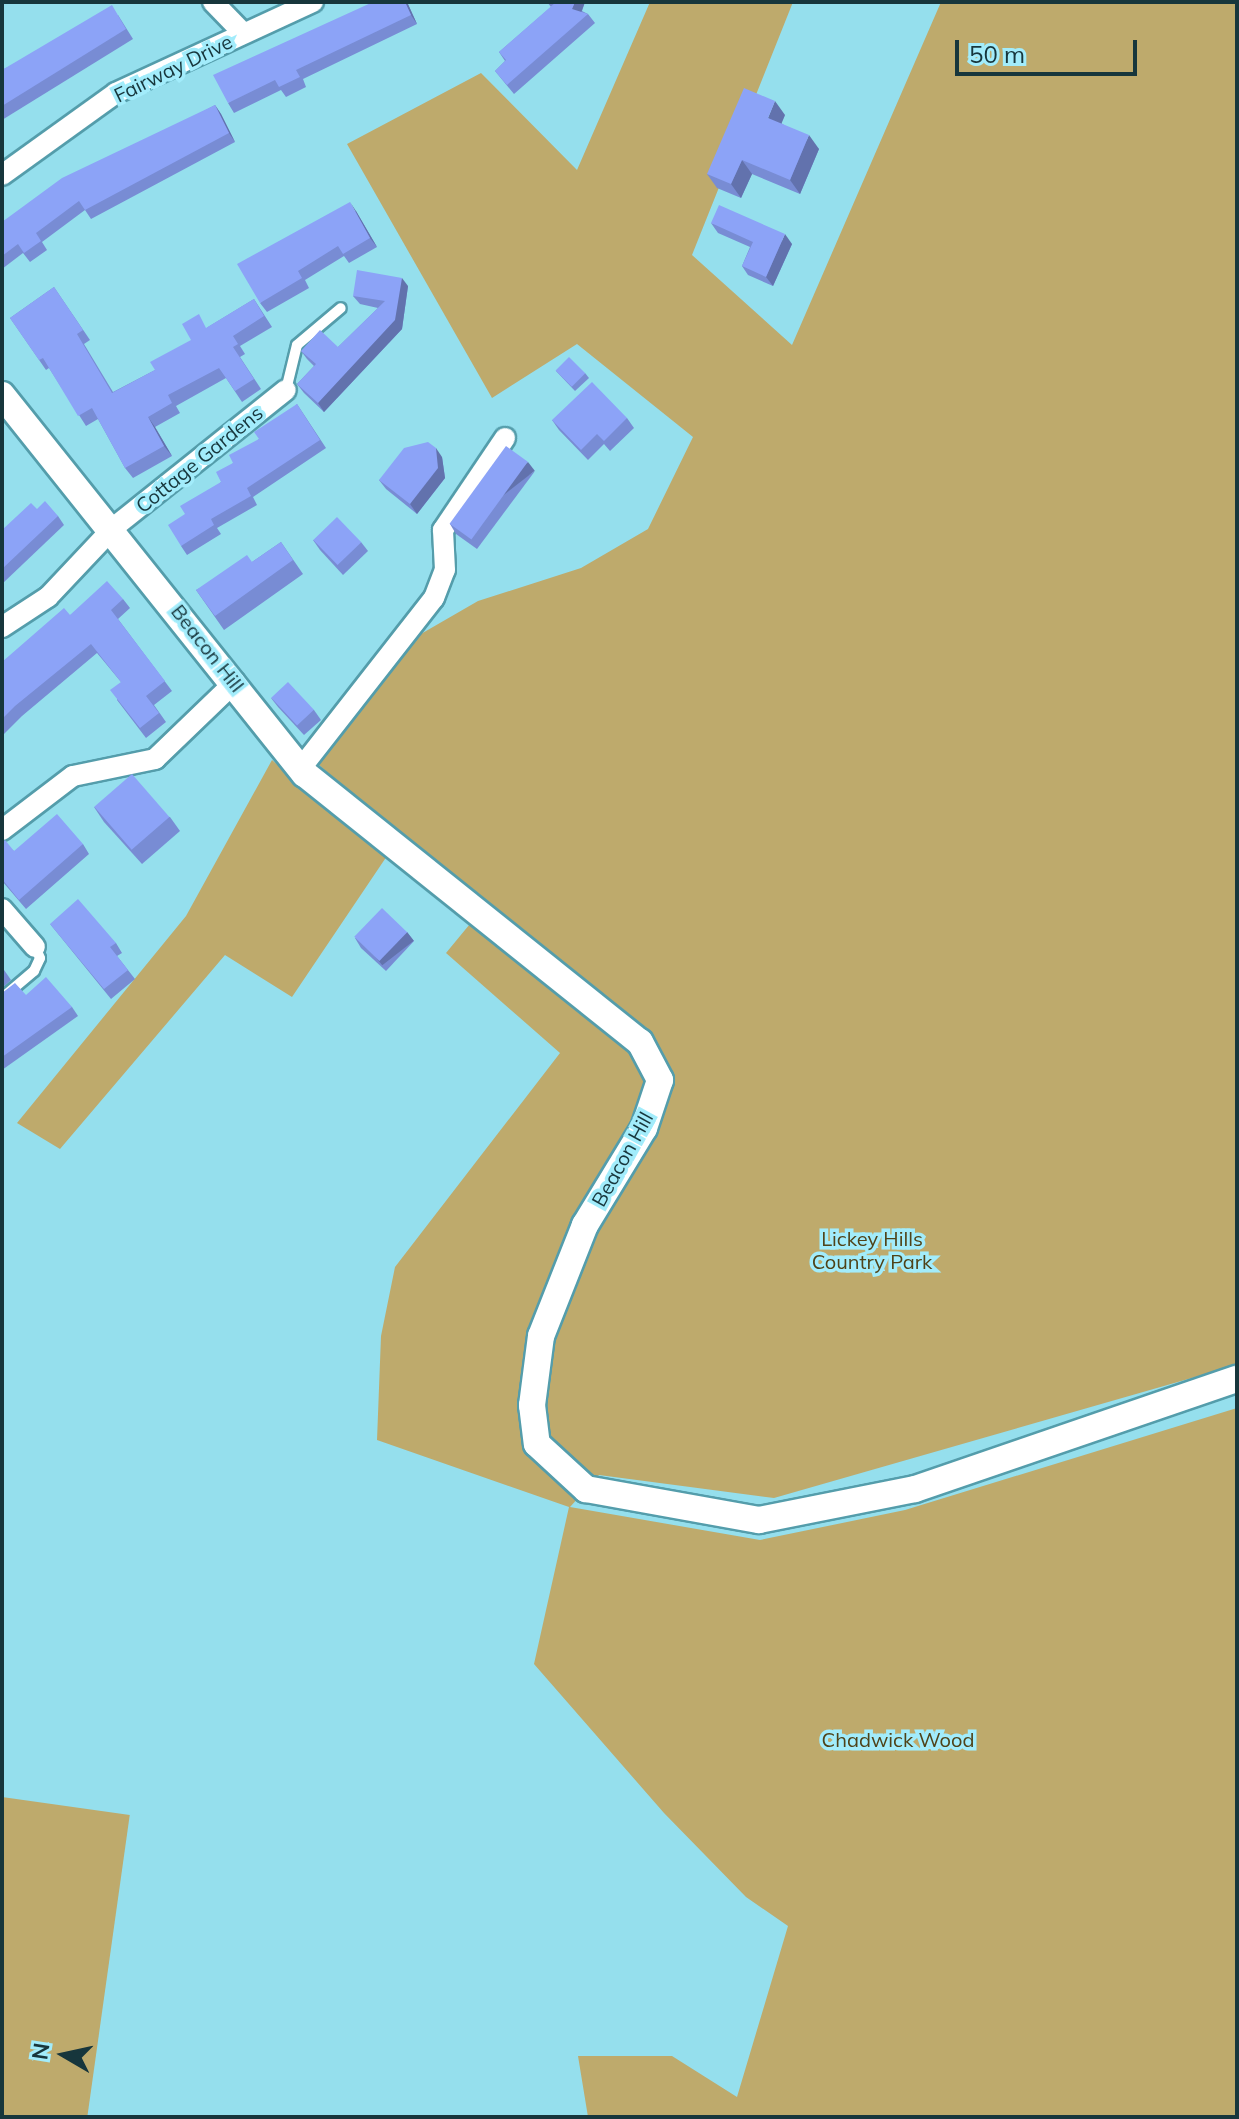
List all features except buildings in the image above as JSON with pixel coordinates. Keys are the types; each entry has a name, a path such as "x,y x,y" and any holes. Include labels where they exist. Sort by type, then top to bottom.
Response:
{"street":[{"path":"213,2 243,33"},
{"name":"Fairway Drive","path":"2,175 116,93 313,2"},
{"name":"Cottage Gardens","path":"2,627 48,597 113,528 286,390"},
{"name":"Beacon Hill","path":"2,395 113,528 301,768 640,1042 660,1080 644,1128 585,1225 541,1336 532,1405 537,1444 586,1489 759,1520 915,1489 1237,1379"},
{"path":"301,768 434,598 445,570 443,530 505,438"},
{"path":"2,830 73,776 155,759 235,682"},
{"path":"2,909 35,947"}],"lane":[{"path":"286,390 297,345 341,308"},
{"path":"2,998 34,971 40,958 35,947"}],"green space":[{"path":"650,2 793,2 692,255 792,345 941,2 1237,2 1237,1365 774,1498 599,1475 570,1507 760,1540 905,1510 1237,1408 1237,2117 588,2117 578,2056 672,2056 737,2097 788,1926 746,1897 664,1813 534,1664 569,1507 377,1440 381,1336 395,1267 560,1053 446,953 479,913 315,761 381,657 478,601 581,568 648,529 693,437 577,344 492,398 347,144 481,73 577,170"},
{"path":"272,760 349,827 389,853 292,997 225,955 60,1149 17,1123 186,916"},
{"path":"2,1797 130,1815 87,2117 2,2117"}],"park label":[{"name":"Lickey Hills Country Park","path":"872,1250"},
{"name":"Chadwick Wood","path":"898,1739"}]}
